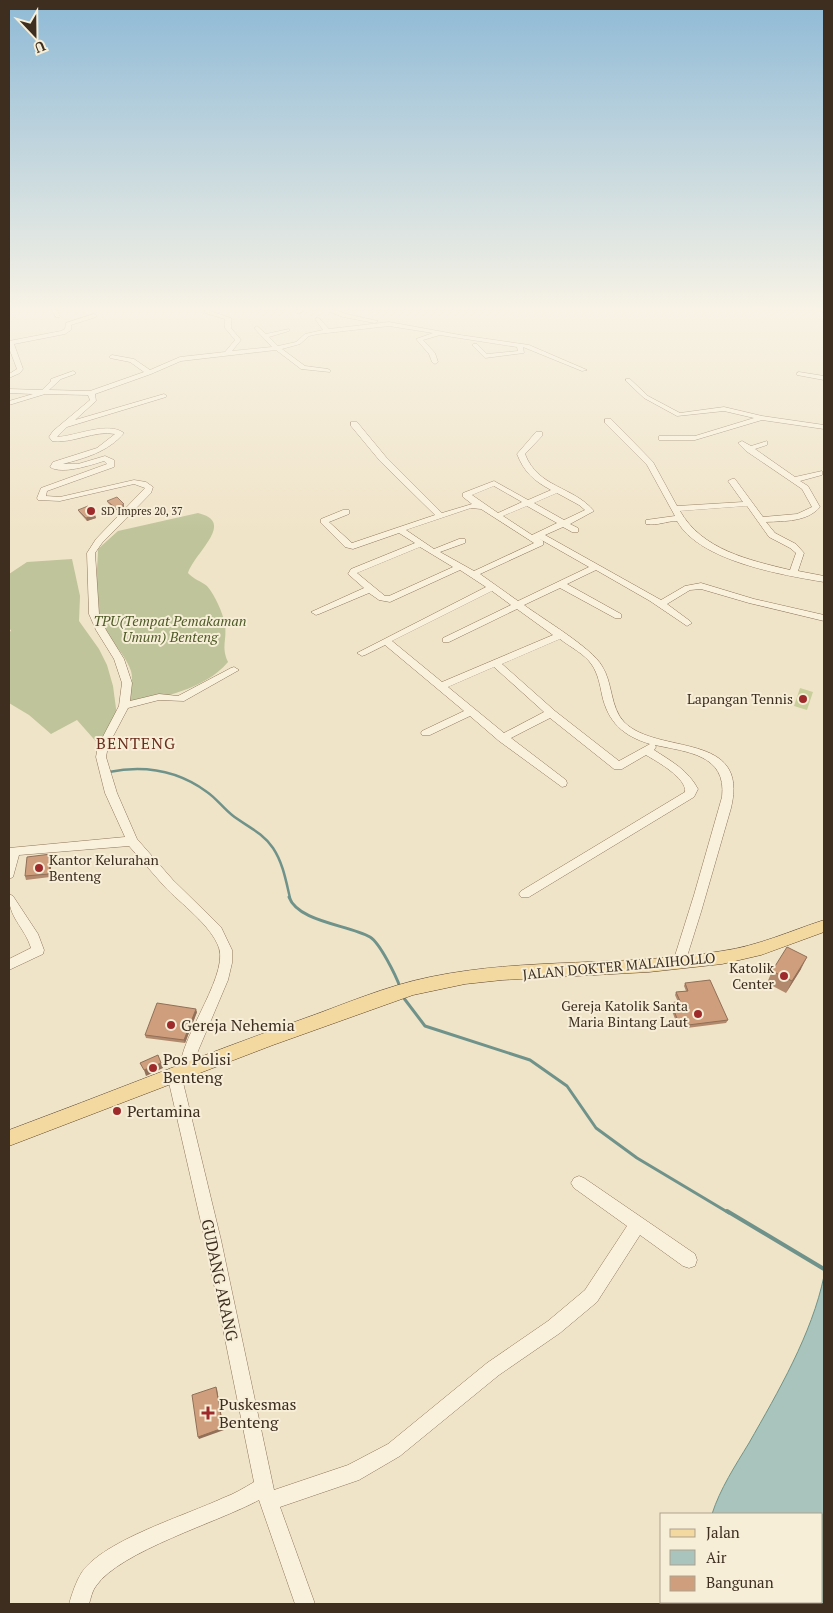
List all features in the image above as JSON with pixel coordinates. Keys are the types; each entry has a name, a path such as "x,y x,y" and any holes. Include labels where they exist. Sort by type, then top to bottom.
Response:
{"main road":[{"name":"JALAN DOKTER MALAIHOLLO","path":"9,1138 181,1071 411,988 466,978 680,962 743,953 824,926"}],"street":[{"path":"9,403 39,393 54,381"},
{"path":"9,391 91,393 127,381"},
{"path":"629,381 646,397 679,415 724,409 762,418 824,427"},
{"path":"91,393 94,400 64,425 53,438 69,439 112,430 120,433 113,441 100,449 56,464 54,467 79,466 106,458 112,463 44,490 40,496 41,498 60,499 134,482 149,488 99,541 92,553 94,614 125,671 127,690 124,706 103,746 102,757 111,793 132,841 168,883 217,931 226,950 226,963 221,980 181,1071"},
{"path":"64,425 164,396"},
{"path":"662,438 695,438 762,418"},
{"path":"608,421 650,464 680,518 690,532 716,550 793,573 824,579"},
{"path":"354,424 383,458 440,516"},
{"path":"474,574 590,511 531,474 521,458 525,448 539,434"},
{"path":"760,520 802,515 814,510 816,507 811,496 793,480 745,446 764,443"},
{"path":"793,480 819,473"},
{"path":"732,481 747,504 772,535 793,546 800,553 793,573"},
{"path":"575,530 494,483 466,495 498,516 596,567 661,604 687,623"},
{"path":"498,516 557,490"},
{"path":"676,509 747,504"},
{"path":"346,512 324,521 348,545 357,545 470,506 479,505"},
{"path":"649,522 662,522 666,519 680,518"},
{"path":"400,530 433,552 474,574 561,635 600,666 604,673 614,717 631,732 659,742 690,748 708,756 723,770 728,788 704,881 680,962"},
{"path":"433,552 462,541"},
{"path":"420,544 352,574 382,598 390,599 460,567"},
{"path":"446,640 596,567"},
{"path":"560,584 618,616"},
{"path":"661,604 688,588 701,586 752,601 824,618"},
{"path":"362,653 493,587"},
{"path":"316,612 370,589"},
{"path":"440,687 561,635"},
{"path":"386,641 470,712 562,783"},
{"path":"496,663 551,713 618,766 659,742"},
{"path":"124,706 159,696 180,699 234,670"},
{"path":"426,733 470,712"},
{"path":"503,738 551,713"},
{"path":"525,894 690,794 691,785 685,779 646,750"},
{"path":"9,874 11,852 132,841"},
{"path":"9,899 34,938 38,950 9,965"},
{"name":"GUDANG ARANG","path":"181,1071 213,1240 267,1494 305,1604"},
{"path":"579,1183 689,1260"},
{"path":"79,1604 90,1579 100,1569 146,1541 231,1504 352,1473 394,1450 493,1369 554,1327 592,1296 637,1225"}],"green space":[{"name":"TPU(Tempat Pemakaman Umum) Benteng","path":"198,513 209,517 214,523 214,530 188,573 207,586 218,604 225,625 225,648 228,662 207,680 195,686 130,706 131,671 128,663 105,631 98,615 96,591 98,549 118,531"},
{"path":"72,559 80,596 79,621 99,649 107,665 113,686 117,716 100,746 77,720 51,734 29,715 9,703 9,632 11,631 9,627 9,574 27,562"},
{"name":"Lapangan Tennis","path":"800,688 813,692 807,710 794,706"}],"water":[{"path":"824,1276 824,1604 689,1604 823,1603 823,1513 712,1513 728,1478 793,1362 819,1298"}],"building":[{"path":"117,497 124,504 116,508 107,501"},
{"path":"88,506 95,515 86,518 78,510"},
{"name":"Kantor Kelurahan Benteng","path":"51,854 49,874 25,876 27,857"},
{"path":"787,947 807,957 792,981 772,971"},
{"name":"Gereja Katolik Santa Maria Bintang Laut","path":"710,980 728,1020 680,1026 671,1003 680,1001 676,992 688,991 685,983"},
{"name":"Gereja Nehemia","path":"157,1003 196,1009 184,1040 145,1035"},
{"path":"158,1055 161,1063 144,1070 140,1063"},
{"name":"Puskesmas Benteng","path":"216,1387 223,1428 198,1437 192,1395"}],"waterway":[{"path":"109,772 135,769 160,771 184,779 207,792 232,815 269,842 282,866 290,898"},
{"path":"289,897 302,912 325,922 361,933 374,940 383,953 400,987"},
{"path":"403,997 425,1026 530,1060 567,1086 596,1128 637,1158 729,1213"},
{"path":"727,1211 824,1269"}],"place":[{"name":"SD Impres 20, 37","path":"91,511"},
{"name":"Lapangan Tennis","path":"803,699"},
{"name":"Kantor Kelurahan Benteng","path":"39,868"},
{"name":"Katolik Center","path":"784,976"},
{"name":"Gereja Katolik Santa Maria Bintang Laut","path":"698,1014"},
{"name":"Gereja Nehemia","path":"171,1025"},
{"name":"Pos Polisi Benteng","path":"153,1068"},
{"name":"Pertamina","path":"117,1111"},
{"name":"Puskesmas Benteng","path":"208,1413"}],"district":[{"name":"BENTENG","path":"136,743"}]}
